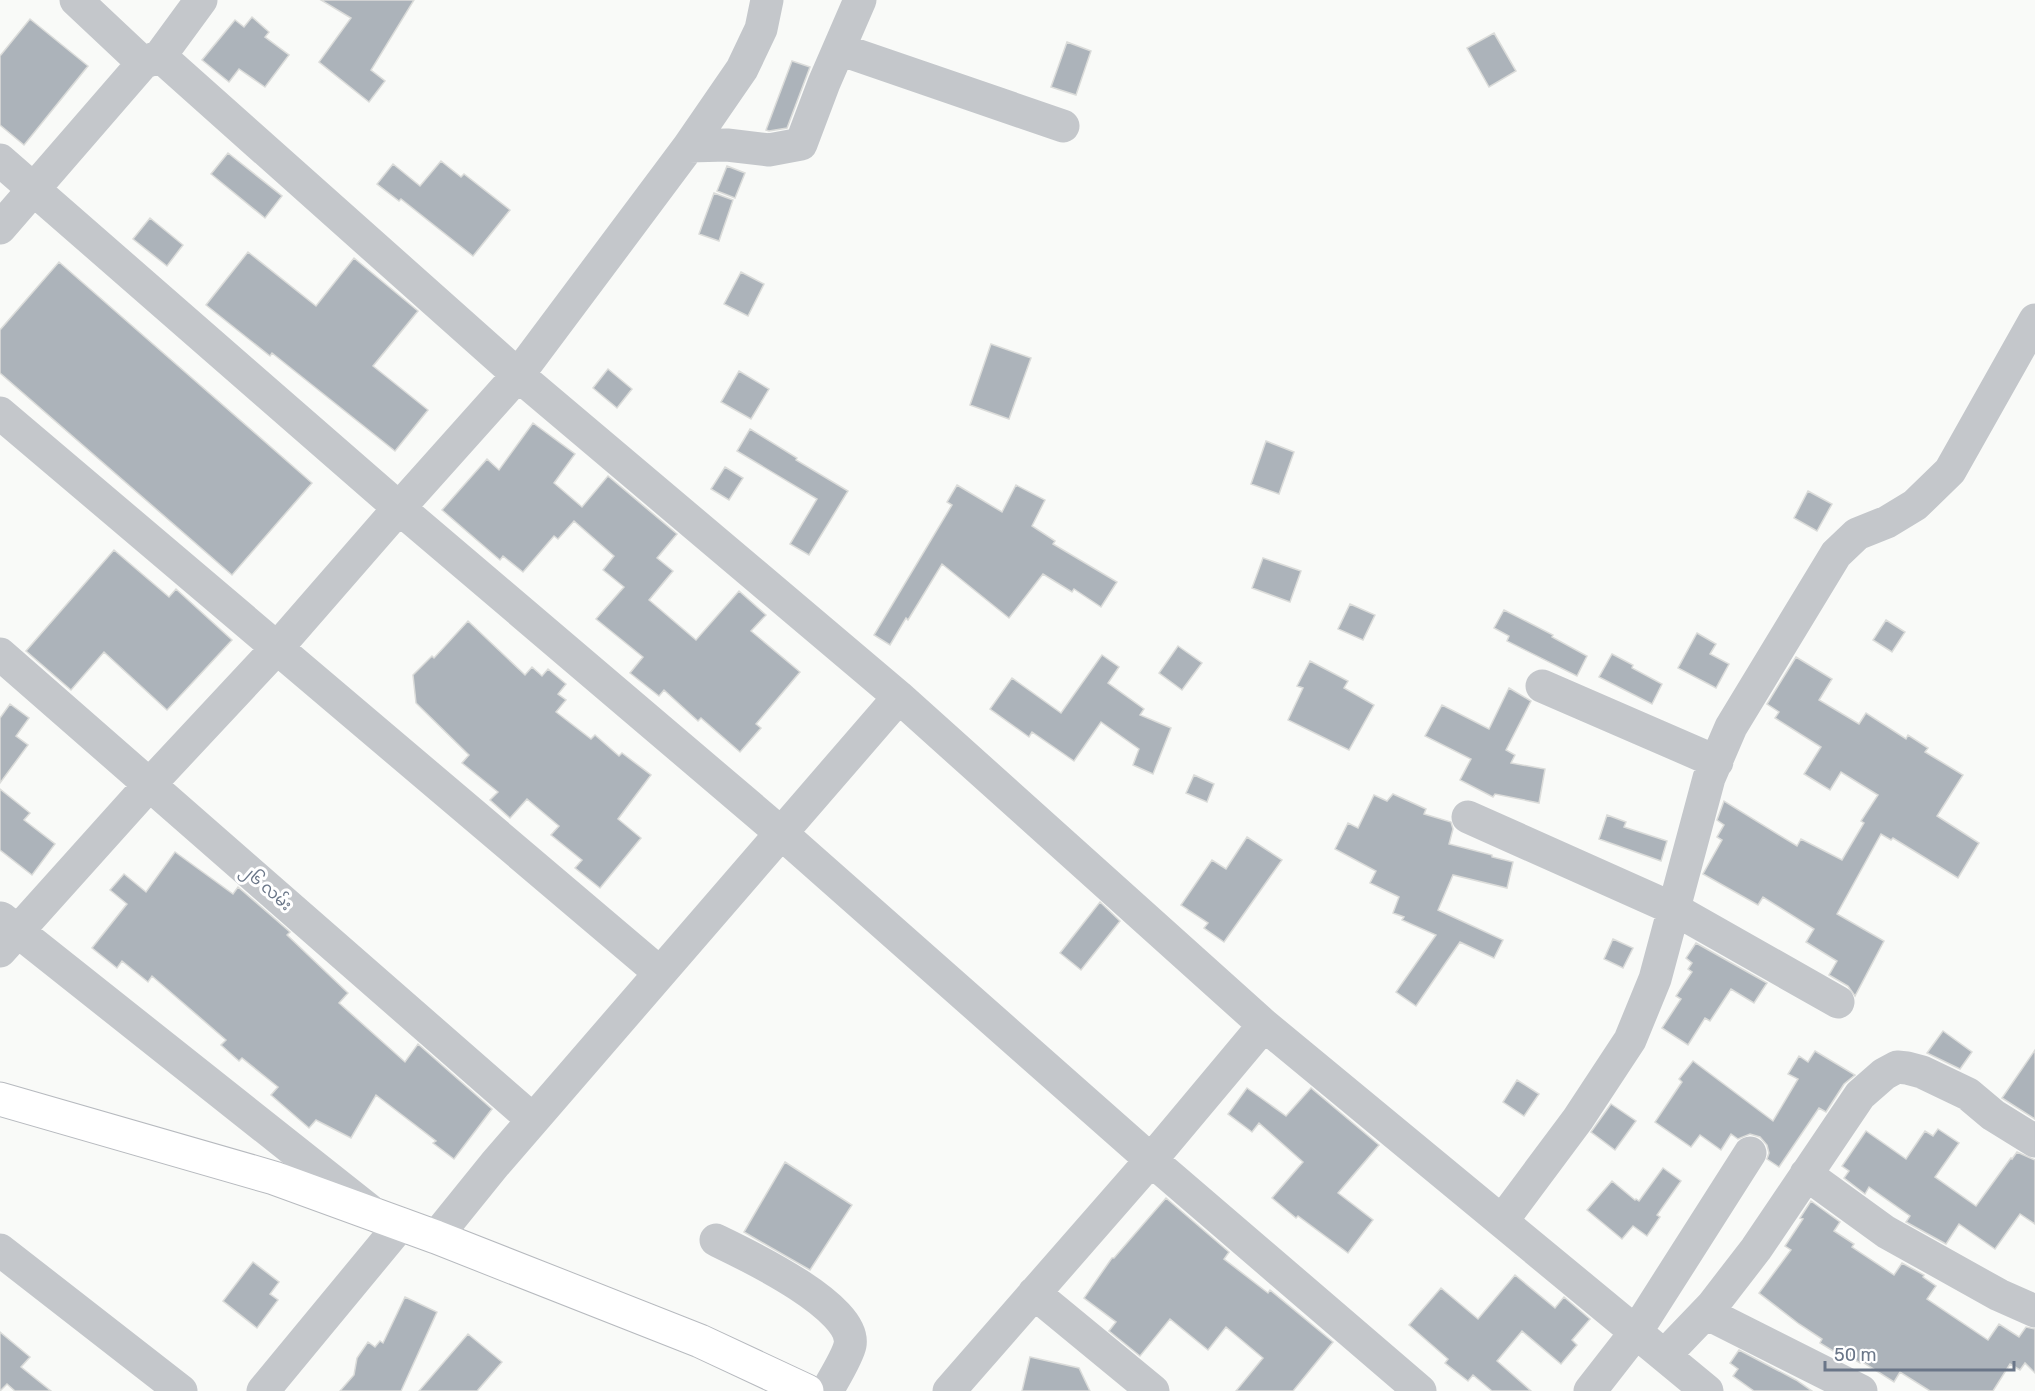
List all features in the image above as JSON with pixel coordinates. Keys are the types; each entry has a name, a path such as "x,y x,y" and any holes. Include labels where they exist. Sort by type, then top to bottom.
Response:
{"main road":[{"path":"0,1099 274,1178 436,1238 700,1341 807,1391"}],"street":[{"path":"76,0 152,60 518,375 899,697 1264,1025 1707,1391"},
{"path":"0,228 152,60 201,0"},
{"path":"263,1391 388,1220 6,933 277,648 518,375 689,146 742,69 760,29 766,0"},
{"path":"689,146 727,145 769,150 801,144 860,0"},
{"path":"839,50 1063,126"},
{"path":"0,160 399,508 781,833 1151,1160 1420,1391"},
{"path":"1502,1221 1578,1119 1630,1040 1655,980 1709,778 1731,727 1836,554 1857,534 1887,522 1915,505 1950,471 2035,320"},
{"path":"0,413 660,973"},
{"name":"၂၆ လမ်း","path":"0,654 533,1120"},
{"path":"1542,686 1717,762"},
{"path":"436,1238 533,1120 899,697"},
{"path":"1468,817 1674,909 1838,1002"},
{"path":"949,1391 1151,1160 1264,1025"},
{"path":"1665,1355 1706,1313 1756,1249 1860,1095 1884,1074 1897,1067 1922,1072 1968,1094 1993,1115 2035,1141"},
{"path":"1590,1391 1636,1332 1749,1153"},
{"path":"1806,1174 1886,1232 1999,1295 2035,1311"},
{"path":"717,1240 777,1270 827,1306 845,1325 850,1345 827,1391"},
{"path":"0,1250 181,1391"},
{"path":"1034,1293 1153,1391"},
{"path":"1706,1313 1861,1391"}],"building":[{"path":"321,0 414,0 371,70 385,81 369,102 319,62 351,18"},
{"path":"252,17 269,32 265,37 289,55 265,87 239,69 229,82 202,60 235,20 244,27"},
{"path":"30,19 88,66 24,145 0,125 0,56"},
{"path":"1494,33 1516,71 1489,87 1467,48"},
{"path":"1067,42 1091,51 1076,95 1051,87"},
{"path":"792,61 810,67 787,128 766,130"},
{"path":"228,153 282,196 265,218 211,174"},
{"path":"441,161 461,177 464,174 510,210 473,256 401,199 399,201 377,184 393,164 420,186"},
{"path":"727,166 745,173 735,198 717,191"},
{"path":"714,193 733,200 719,241 699,234"},
{"path":"150,218 183,245 167,266 133,239"},
{"path":"248,252 316,306 354,258 418,311 373,366 428,410 395,451 272,353 270,356 206,305"},
{"path":"59,262 312,483 232,575 0,373 0,330"},
{"path":"741,272 764,284 748,316 724,304"},
{"path":"991,344 1031,358 1009,419 970,405"},
{"path":"608,369 632,389 617,408 593,388"},
{"path":"739,371 769,389 751,419 721,402"},
{"path":"533,423 575,454 554,483 582,507 608,476 677,534 657,558 673,571 649,600 696,640 739,591 766,615 751,631 800,672 756,724 761,728 740,752 701,718 698,721 664,690 659,696 630,673 643,657 596,619 624,587 603,570 614,556 574,521 558,539 554,536 523,572 503,556 500,560 442,510 487,459 499,470"},
{"path":"750,429 848,491 809,555 790,544 817,499 737,451"},
{"path":"1266,441 1294,452 1279,494 1251,484"},
{"path":"725,467 743,478 729,500 711,489"},
{"path":"957,485 1002,512 1016,485 1045,500 1032,526 1055,541 1053,544 1117,582 1101,607 1074,589 1072,592 1043,574 1009,618 942,564 890,645 874,635 952,505 947,502"},
{"path":"1808,491 1832,504 1817,531 1794,518"},
{"path":"114,550 169,597 176,589 232,640 167,710 104,652 71,690 26,651"},
{"path":"1263,558 1301,571 1290,602 1252,588"},
{"path":"1350,604 1375,615 1363,640 1338,629"},
{"path":"1504,610 1553,635 1552,637 1587,656 1577,676 1507,641 1509,636 1494,628"},
{"path":"1886,620 1905,632 1892,652 1873,640"},
{"path":"468,621 525,675 532,667 542,676 548,669 566,684 558,694 566,700 556,712 591,739 595,735 619,756 622,753 651,775 618,819 641,838 600,888 575,868 582,860 551,835 559,826 527,799 510,818 490,800 498,792 462,763 469,755 416,703 413,675 432,656 434,658"},
{"path":"1697,633 1716,644 1710,654 1729,664 1716,688 1678,668"},
{"path":"1178,646 1202,663 1182,690 1159,673"},
{"path":"1612,654 1662,684 1652,704 1599,677"},
{"path":"1102,655 1119,667 1108,683 1144,709 1140,715 1171,728 1153,774 1133,765 1139,749 1101,722 1074,761 1032,732 1029,737 990,709 1012,678 1061,713"},
{"path":"1796,657 1832,679 1819,700 1859,724 1866,713 1906,739 1908,735 1928,748 1925,752 1963,775 1937,816 1979,843 1958,878 1893,838 1891,840 1881,834 1837,914 1884,941 1855,996 1848,986 1829,975 1837,961 1806,942 1814,929 1763,897 1758,905 1703,874 1722,840 1717,837 1724,825 1717,820 1724,801 1797,846 1801,839 1842,860 1864,823 1861,821 1878,795 1841,772 1830,790 1804,774 1821,747 1775,718 1779,712 1767,704"},
{"path":"1310,661 1348,681 1344,688 1374,705 1349,750 1288,720 1303,688 1297,686"},
{"path":"1509,688 1531,701 1506,750 1515,755 1511,763 1545,769 1539,803 1495,794 1493,797 1460,780 1471,759 1425,736 1442,705 1489,729"},
{"path":"10,704 29,718 16,736 28,745 0,783 0,718"},
{"path":"1194,775 1214,784 1207,802 1186,793"},
{"path":"0,789 30,813 24,820 55,844 32,875 0,850"},
{"path":"1393,794 1426,809 1424,814 1451,822 1453,829 1449,844 1513,862 1507,888 1453,875 1438,910 1503,940 1494,958 1460,942 1416,1006 1396,992 1436,935 1402,920 1404,917 1393,913 1399,897 1370,883 1376,871 1335,849 1348,823 1358,828 1374,795 1387,801"},
{"path":"1607,815 1626,822 1624,827 1667,841 1661,861 1599,839"},
{"path":"1247,837 1282,860 1224,942 1204,928 1208,923 1181,905 1212,860 1226,869"},
{"path":"175,852 233,894 238,887 290,932 287,935 348,993 339,1003 405,1062 418,1044 492,1109 454,1159 433,1143 436,1141 376,1095 351,1138 316,1120 309,1128 271,1095 278,1087 242,1058 239,1061 221,1045 226,1040 152,976 148,982 122,961 117,968 92,948 127,904 110,890 124,874 146,892"},
{"path":"1100,902 1120,921 1081,970 1060,953"},
{"path":"1613,939 1633,948 1623,968 1604,959"},
{"path":"1696,943 1767,983 1754,1003 1731,989 1710,1021 1705,1018 1688,1045 1662,1028 1681,999 1676,996 1692,972 1688,969 1692,963 1686,958"},
{"path":"1943,1031 1972,1052 1960,1069 1927,1053"},
{"path":"2035,1050 2035,1119 2002,1098"},
{"path":"1815,1051 1855,1075 1844,1084 1826,1112 1819,1108 1779,1167 1767,1159 1769,1153 1767,1145 1760,1137 1750,1134 1738,1139 1731,1134 1721,1150 1700,1135 1691,1147 1655,1122 1682,1082 1679,1079 1693,1061 1773,1121 1798,1079 1788,1074 1799,1056 1808,1062"},
{"path":"1517,1080 1539,1094 1524,1116 1503,1102"},
{"path":"1247,1088 1286,1116 1311,1088 1379,1145 1338,1193 1373,1220 1348,1253 1298,1216 1296,1218 1272,1198 1303,1162 1259,1123 1252,1132 1228,1114"},
{"path":"1611,1104 1636,1121 1615,1150 1591,1132"},
{"path":"1938,1129 1959,1143 1935,1177 1976,1206 2017,1152 2035,1160 2035,1224 2020,1214 1995,1249 1959,1224 1946,1244 1906,1222 1910,1216 1869,1187 1865,1194 1844,1178 1849,1171 1842,1166 1866,1131 1906,1159 1925,1131 1933,1136"},
{"path":"785,1162 852,1205 810,1270 744,1232"},
{"path":"1663,1168 1681,1181 1657,1215 1660,1217 1647,1236 1633,1226 1622,1239 1587,1210 1612,1181 1639,1201"},
{"path":"1166,1198 1229,1252 1224,1259 1268,1293 1270,1290 1333,1342 1293,1391 1236,1391 1263,1358 1226,1327 1208,1350 1170,1319 1140,1356 1109,1331 1116,1322 1084,1298 1112,1258"},
{"path":"1811,1201 1840,1222 1834,1231 1854,1244 1852,1247 1894,1275 1902,1263 1924,1275 1923,1277 1936,1286 1927,1299 1988,1340 1999,1324 2019,1337 2026,1327 2035,1329 2035,1373 2025,1363 2020,1370 2010,1364 1993,1391 1930,1391 1900,1372 1894,1382 1861,1361 1860,1363 1840,1351 1838,1354 1820,1343 1822,1339 1759,1293 1791,1250 1785,1246 1803,1219 1800,1218"},
{"path":"253,1262 279,1282 270,1294 278,1300 257,1328 223,1301"},
{"path":"1515,1275 1555,1308 1564,1297 1590,1319 1572,1340 1577,1345 1561,1364 1522,1331 1497,1361 1531,1391 1492,1391 1473,1375 1468,1381 1445,1363 1448,1359 1409,1325 1441,1288 1478,1319"},
{"path":"405,1297 437,1312 401,1391 340,1391 354,1375 357,1358 368,1342 375,1347 380,1341 383,1343"},
{"path":"0,1332 30,1357 21,1367 51,1391 15,1391 7,1384 0,1391"},
{"path":"468,1334 502,1362 477,1391 419,1391"},
{"path":"1739,1350 1812,1391 1754,1391 1733,1376 1738,1369 1730,1363"},
{"path":"1030,1357 1079,1368 1090,1391 1022,1391"}]}
